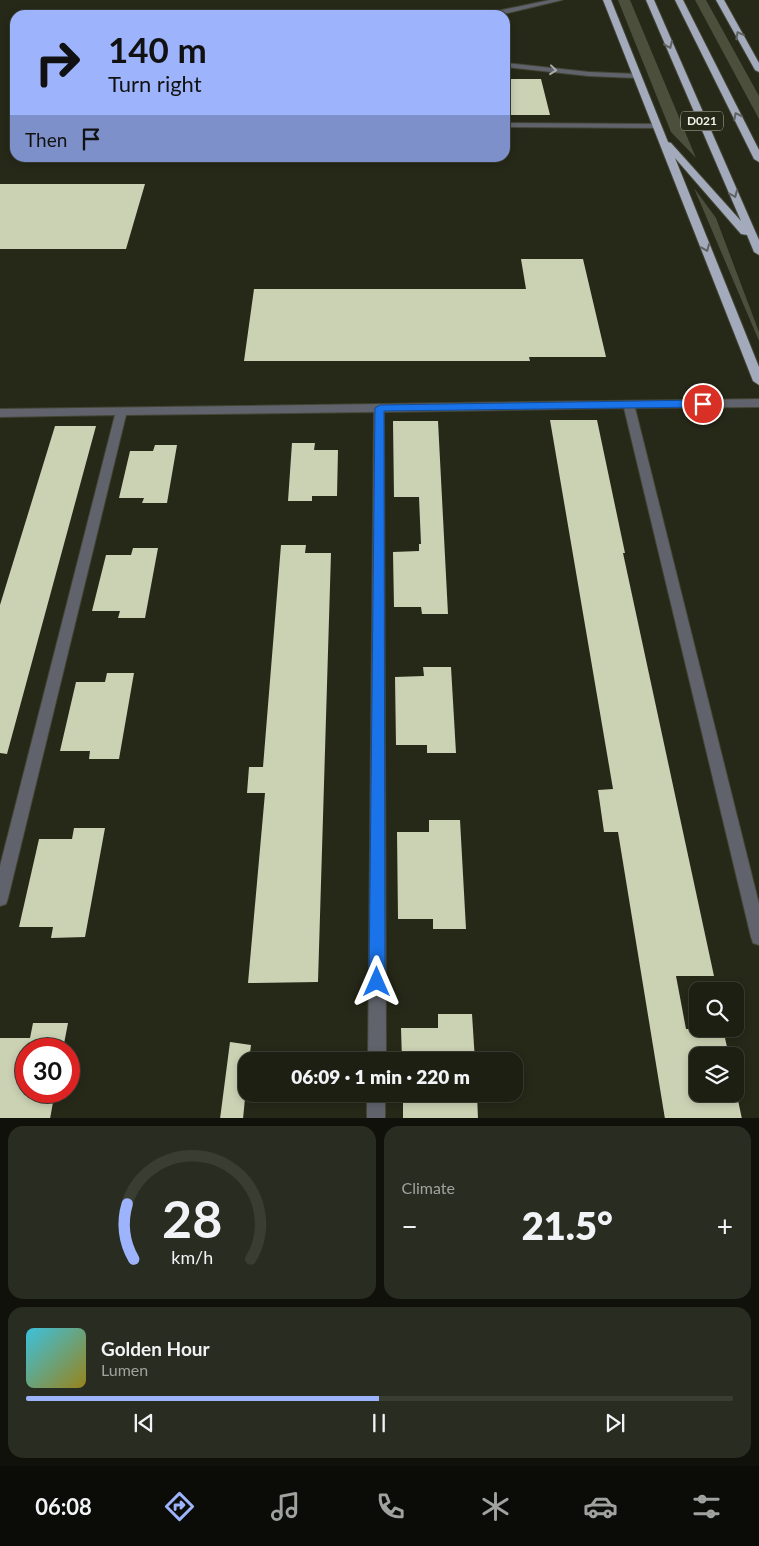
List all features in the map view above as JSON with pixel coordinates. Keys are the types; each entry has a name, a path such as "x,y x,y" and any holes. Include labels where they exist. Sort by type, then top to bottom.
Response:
{"highway":[{"path":"607,0 759,381"},
{"name":"D021","path":"650,0 757,247"},
{"name":"D021","path":"679,0 759,159"},
{"path":"720,0 759,70"},
{"path":"661,138 757,247"}],"street":[{"path":"510,11 559,0"},
{"path":"510,66 589,74 637,76"},
{"path":"510,124 657,126"},
{"path":"0,413 759,403"},
{"path":"629,405 759,937"},
{"path":"376,1052 380,408"},
{"path":"0,898 121,412"},
{"path":"376,1102 376,1118"}],"green space":[{"path":"618,0 630,0 696,158 671,132"},
{"path":"695,0 706,0 759,96 759,119"},
{"path":"694,188 716,218 759,332 759,341"}],"building":[{"path":"510,79 541,79 550,115 510,115"},
{"path":"0,184 145,184 126,249 0,249"},
{"path":"521,259 583,259 606,357 529,357 530,361 244,361 254,289 526,289"},
{"path":"550,420 597,420 625,553 623,553 714,976 676,976 686,1029 689,1029 689,1037 725,1037 727,1047 689,1047 689,1102 738,1102 742,1118 665,1118 618,832 604,832 598,790 613,789"},
{"path":"393,421 438,421 448,614 422,614 421,607 394,607 393,552 419,551 419,544 421,544 419,497 394,497"},
{"path":"55,426 96,426 7,754 0,753 0,605"},
{"path":"292,443 315,443 314,450 338,450 337,496 312,496 312,501 288,501"},
{"path":"155,445 177,445 167,503 142,503 144,498 119,498 130,451 153,451"},
{"path":"281,545 306,545 305,553 331,553 318,982 248,983 265,793 247,793 249,767 263,767"},
{"path":"133,548 158,548 145,618 118,618 120,611 92,611 106,555 131,555"},
{"path":"423,667 451,667 456,753 427,753 427,745 396,745 395,677 424,676"},
{"path":"107,673 134,673 119,759 89,759 90,751 60,751 76,682 105,682"},
{"path":"429,820 460,820 466,929 433,929 433,919 398,919 397,832 429,832"},
{"path":"74,828 105,828 85,937 51,938 53,927 19,927 39,839 72,839"},
{"path":"438,1014 472,1014 474,1052 402,1052 401,1028 438,1028"},
{"path":"33,1023 68,1023 65,1038 30,1038"},
{"path":"0,1038 15,1038 15,1103 53,1103 50,1118 0,1118"},
{"path":"230,1042 251,1045 250,1052 238,1052 238,1102 245,1102 243,1118 220,1118"},
{"path":"403,1102 477,1102 478,1118 403,1118"}],"route":[{"path":"377,982 380,408 703,404"}]}
